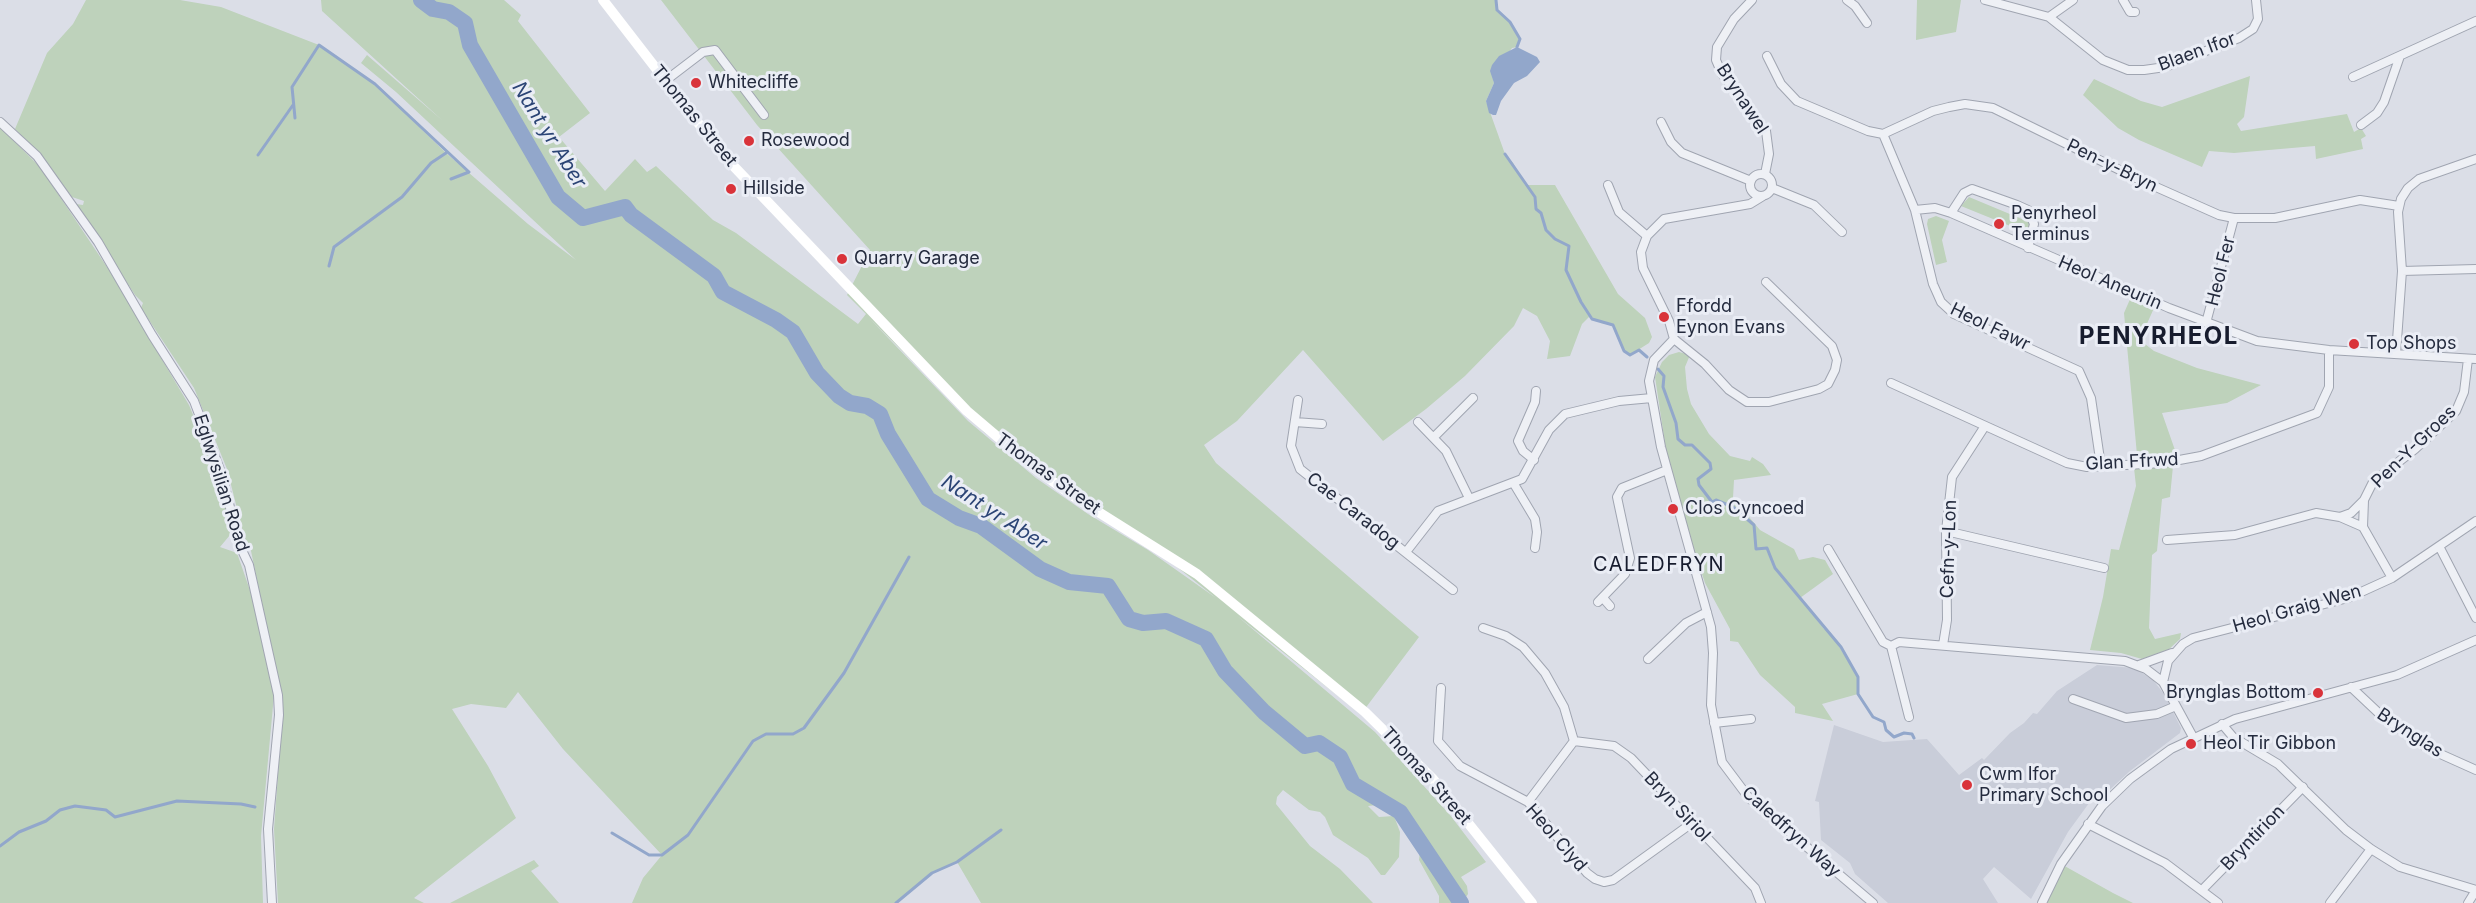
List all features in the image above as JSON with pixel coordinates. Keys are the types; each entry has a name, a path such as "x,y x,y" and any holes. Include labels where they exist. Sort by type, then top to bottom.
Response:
{"main road":[{"name":"Thomas Street","path":"603,0 723,155 967,411 1033,467 1073,496 1197,574 1365,712 1433,779 1532,903"}],"street":[{"name":"Brynawel","path":"1752,0 1738,11 1729,26 1718,47 1716,60 1722,74 1766,131 1769,150 1765,174"},
{"path":"1847,0 1855,6 1867,23"},
{"name":"Blaen Ifor","path":"1985,0 2049,17 2103,60 2128,70 2144,70 2165,67 2239,38 2253,29 2258,19 2256,0"},
{"path":"2049,17 2073,0"},
{"path":"2123,0 2130,12 2135,12"},
{"path":"2353,77 2476,21"},
{"path":"665,81 703,52 715,51 764,115"},
{"path":"1767,56 1781,84 1797,101 1868,131 1882,134"},
{"path":"2361,125 2377,113 2384,102 2400,56"},
{"name":"Pen-y-Bryn","path":"1882,134 1933,111 1965,104 1993,108 2199,208 2234,218 2287,216 2360,200 2399,206"},
{"name":"Eglwysilian Road","path":"0,122 37,156 98,242 152,335 182,378 194,401 222,474 239,544 249,565 278,695 279,716 268,829 272,903"},
{"path":"1661,122 1671,142 1682,153 1751,181"},
{"name":"Heol Fawr","path":"1882,134 1915,210 1935,291 1948,310 2068,363 2083,376 2091,398 2101,466"},
{"path":"2396,354 2402,271 2399,206 2408,188 2419,179 2476,159"},
{"path":"1763,196 1757,195 1752,190 1751,181 1756,175 1765,174 1772,181 1772,188 1763,196 1755,202 1664,219 1647,236 1641,252 1643,268 1653,286 1674,339 1705,364 1729,390 1747,402 1769,402 1819,389 1828,384 1836,370 1837,360 1832,346 1766,282"},
{"path":"1608,185 1618,212 1647,236"},
{"path":"1772,188 1814,205 1842,232"},
{"path":"1951,213 1964,193 1972,189 2028,210 2034,224 2028,248"},
{"path":"1740,206 1752,190"},
{"name":"Heol Aneurin","path":"1915,210 1935,208 1951,213 2206,323 2258,341 2329,350 2472,359"},
{"name":"Heol Fer","path":"2206,323 2234,218"},
{"path":"2402,271 2476,269"},
{"name":"Caledfryn Way","path":"1674,339 1651,365 1649,375 1667,470 1713,640 1710,686 1713,723 1722,762 1749,798 1873,903"},
{"name":"Glan Ffrwd","path":"1891,383 2054,459 2077,465 2163,464 2201,456 2317,413 2329,387 2329,350"},
{"name":"Pen-Y-Groes","path":"2340,517 2351,513 2364,500 2373,483 2415,449 2456,411 2464,392 2472,359"},
{"path":"1534,460 1523,451 1518,441 1535,402 1536,391"},
{"path":"1535,548 1538,532 1535,519 1514,484 1528,472 1549,430 1565,414 1619,401 1652,398"},
{"path":"1434,437 1473,399"},
{"name":"Cae Caradog","path":"1298,400 1291,446 1300,469 1453,590"},
{"path":"1295,422 1322,424"},
{"path":"1418,422 1434,437 1451,459 1470,498"},
{"name":"Cefn-y-Lon","path":"1943,645 1947,620 1946,531 1952,477 1985,426"},
{"path":"1610,606 1600,600 1625,574 1630,558 1617,497 1622,489 1667,470"},
{"name":"Cae Caradog","path":"1406,552 1438,511 1514,484"},
{"name":"Pen-Y-Groes","path":"2363,527 2364,500"},
{"path":"2167,540 2235,536 2316,513 2340,517 2363,527 2392,578"},
{"name":"Heol Graig Wen","path":"2139,665 2172,653 2193,638 2348,598 2392,578 2476,522"},
{"path":"1946,531 2104,568"},
{"path":"2440,548 2476,618"},
{"path":"1828,549 1883,642 1891,646 1909,717"},
{"path":"1648,659 1686,623 1707,612"},
{"path":"1483,628 1506,636 1523,647 1545,673 1564,707 1574,741 1528,802"},
{"path":"2042,903 2052,879 2088,824 2130,779 2171,749 2222,724 2397,675 2476,640"},
{"path":"1891,646 1899,642 1943,645 2125,661 2139,665 2163,682 2193,737"},
{"path":"2163,682 2172,653"},
{"name":"Heol Clyd","path":"1442,687 1438,741 1460,766 1528,802 1587,873 1604,882 1613,880 1692,823"},
{"name":"Brynglas","path":"2351,687 2385,719 2427,748 2476,770"},
{"path":"2073,699 2126,718 2157,714 2176,706"},
{"path":"1713,723 1751,719"},
{"path":"2222,724 2229,734 2271,758 2346,830 2371,849 2400,867 2476,890 2468,903"},
{"name":"Bryn Siriol","path":"1574,741 1602,743 1621,749 1755,888 1761,903"},
{"name":"Bryntirion","path":"2202,890 2303,787"},
{"path":"2088,824 2165,863 2218,903"},
{"path":"2330,903 2371,849"}],"shaded area":[{"name":"Cwm Ifor Primary School","path":"2097,665 2134,668 2153,680 2164,694 2181,728 2180,733 2130,771 2104,795 2092,799 2068,832 2031,899 1994,867 1983,879 1998,903 1888,903 1855,874 1850,863 1821,840 1819,802 1815,801 1834,725 1883,742 1927,739 1959,775 1982,758 1984,760 2033,713 2037,714 2057,691"}],"green space":[{"path":"86,0 180,0 221,7 319,45 375,84 446,153 528,224 576,260 396,92 361,63 367,55 443,121 322,11 321,0 504,0 521,15 518,21 590,113 559,137 605,191 635,159 647,172 656,166 713,220 736,233 858,324 866,314 847,295 870,250 757,125 661,0 1496,0 1497,10 1510,22 1520,39 1517,47 1512,48 1492,75 1494,83 1486,101 1505,154 1513,163 1525,185 1555,185 1618,294 1645,318 1652,337 1649,343 1630,355 1624,351 1613,325 1601,323 1590,316 1582,324 1570,356 1547,359 1550,341 1537,316 1523,308 1514,326 1465,376 1383,441 1303,350 1237,421 1204,445 1216,463 1419,637 1361,714 1236,615 1375,732 1450,815 1486,862 1461,877 1467,886 1468,894 1462,903 1439,903 1439,896 1419,860 1421,843 1400,812 1386,804 1368,806 1379,817 1394,816 1400,832 1399,857 1385,875 1381,875 1368,858 1333,835 1325,817 1320,812 1309,810 1283,790 1277,797 1276,804 1310,846 1340,869 1373,903 981,903 957,862 932,873 896,903 632,903 643,878 662,855 563,749 518,692 506,708 471,704 452,709 488,766 516,818 414,898 424,903 278,903 274,829 283,706 251,551 244,536 227,469 194,388 141,308 143,303 135,295 76,204 83,205 84,201 72,197 39,153 15,129 47,53 73,24","holes":["869,318 985,433 1172,563 1216,598 1148,550 1088,514 1036,478 968,421"]},
{"path":"1917,0 1961,0 1956,32 1916,40"},
{"path":"2250,76 2244,117 2237,124 2241,131 2347,114 2354,132 2361,128 2366,136 2361,139 2363,149 2316,159 2315,146 2234,153 2209,151 2202,167 2139,140 2118,128 2083,95 2094,79 2141,101 2162,107"},
{"path":"0,127 40,167 109,270 189,405 214,465 229,515 230,535 220,547 237,553 253,599 274,695 261,836 263,903 0,903"},
{"path":"1969,197 2029,222 2030,234 1961,206"},
{"path":"1936,216 1949,221 1942,240 1947,262 1936,265 1927,224 1928,219"},
{"path":"2131,297 2154,308 2146,326 2145,344 2154,351 2197,368 2261,385 2227,403 2162,413 2176,453 2137,455 2124,313"},
{"path":"1679,352 1690,355 1685,367 1687,389 1691,404 1709,434 1730,456 1750,461 1752,457 1763,464 1771,475 1734,480 1733,498 1760,530 1794,549 1799,560 1813,557 1825,560 1833,574 1800,598 1824,629 1830,632 1858,677 1858,694 1822,704 1833,721 1795,713 1795,707 1760,675 1738,642 1730,641 1730,629 1705,583 1677,498 1666,450 1655,377 1662,362 1669,355"},
{"path":"2173,466 2170,497 2162,499 2157,551 2152,555 2149,628 2155,639 2181,633 2180,639 2167,651 2142,659 2121,653 2090,650 2103,597 2111,549 2119,550 2136,486 2134,468"},
{"path":"534,860 539,866 531,871 559,903 450,903"},
{"path":"2061,864 2113,893 2133,903 2042,903"}],"water":[{"path":"1517,47 1537,57 1540,62 1527,76 1514,83 1501,101 1496,115 1493,115 1489,113 1486,101 1494,83 1490,71 1492,65 1499,56"}],"waterway":[{"name":"Nant yr Aber","path":"421,0 433,9 449,12 465,23 470,45 558,197 583,218 625,207 631,215 714,276 723,292 776,320 793,332 817,373 839,396 850,403 867,406 880,414 888,434 928,499 959,518 981,526 1040,569 1069,582 1108,586 1129,619 1143,623 1166,621 1206,639 1225,671 1264,712 1305,746 1319,743 1340,757 1353,784 1400,812 1461,903"},
{"path":"1496,0 1497,10 1510,22 1520,39 1517,47"},
{"path":"295,118 292,87 319,45 375,84 469,172 451,179"},
{"path":"258,155 293,105"},
{"path":"329,266 334,247 402,197 431,163 446,153"},
{"path":"1505,154 1535,197 1536,209 1541,213 1546,230 1555,239 1569,246 1566,270 1592,319 1613,325 1624,351 1630,355 1639,350 1647,357"},
{"path":"1658,369 1664,376 1663,387 1676,423 1678,439 1685,445 1692,445 1710,463 1711,469 1698,479 1699,485 1712,502 1716,500 1733,507 1754,525 1756,549 1767,548 1775,568 1841,647 1858,677 1858,694 1873,717 1884,722 1886,730 1894,737 1904,733 1912,734 1914,738"},
{"path":"612,833 649,855 662,855 688,835 753,741 766,734 793,734 804,728 844,673 909,557"},
{"path":"0,846 19,832 46,821 60,810 75,806 106,810 115,817 177,801 241,804 255,807"},
{"path":"896,903 932,873 957,862 1001,830"}],"place":[{"name":"Whitecliffe","path":"696,83"},
{"name":"Rosewood","path":"749,141"},
{"name":"Hillside","path":"731,189"},
{"name":"Penyrheol Terminus","path":"1999,224"},
{"name":"Quarry Garage","path":"842,259"},
{"name":"Ffordd Eynon Evans","path":"1664,317"},
{"name":"Top Shops","path":"2354,344"},
{"name":"Clos Cyncoed","path":"1673,509"},
{"name":"Brynglas Bottom","path":"2318,693"},
{"name":"Heol Tir Gibbon","path":"2191,744"},
{"name":"Cwm Ifor Primary School","path":"1967,785"}],"district":[{"name":"PENYRHEOL","path":"2159,337"},
{"name":"CALEDFRYN","path":"1659,565"}]}
